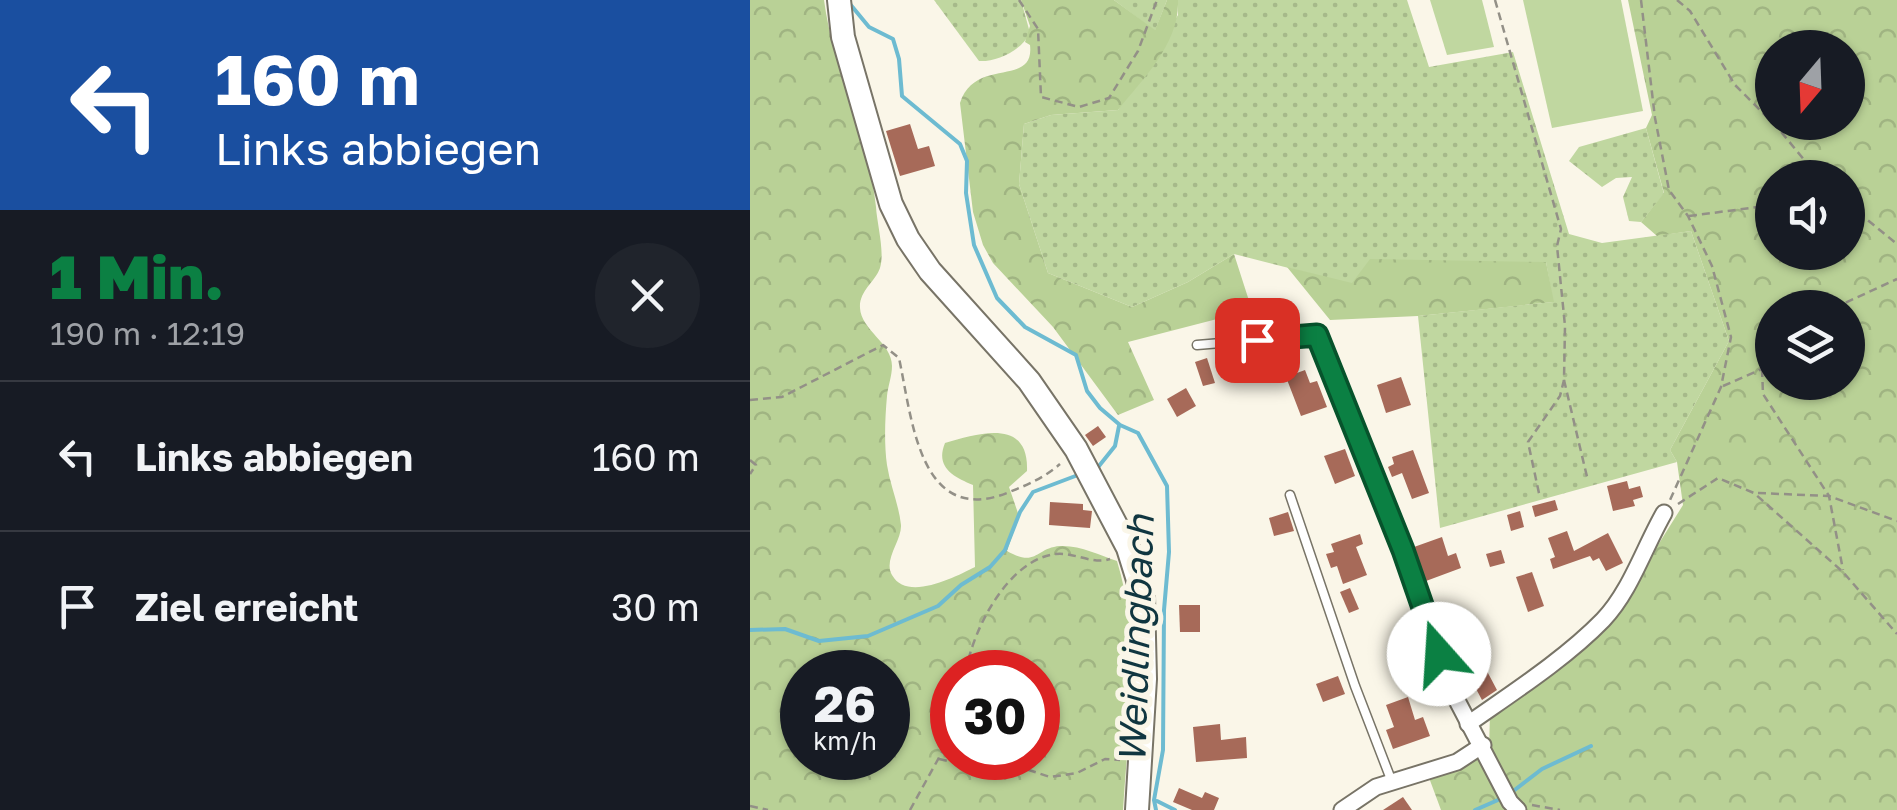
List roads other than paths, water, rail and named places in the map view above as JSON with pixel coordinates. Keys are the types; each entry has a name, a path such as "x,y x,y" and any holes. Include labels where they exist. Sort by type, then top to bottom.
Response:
{"main road":[{"path":"838,0 844,38 891,204 908,239 930,271 1029,381 1076,449 1128,548 1143,596 1145,679 1136,810"}],"street":[{"path":"1317,335 1403,550 1451,689 1514,806"},
{"path":"1468,724 1604,620 1664,514"},
{"path":"1342,810 1360,795 1457,762 1483,745"}],"lane":[{"path":"1198,346 1317,335"},
{"path":"1290,495 1392,782"}],"waterway":[{"name":"Weidlingbach","path":"850,4 869,27 893,39 902,96 960,144 967,161 966,193 974,245 997,298 1025,327 1076,355 1087,391 1120,425 1138,433 1167,486 1163,750 1154,800 1156,810"},
{"path":"1099,466 1115,446 1119,426"},
{"path":"750,630 785,629 819,641 868,636 938,606 990,567 1005,550 1020,512 1033,492 1078,475"},
{"path":"1512,792 1542,769 1591,746"},
{"path":"1475,810 1498,800"},
{"path":"1157,801 1175,810"}]}
